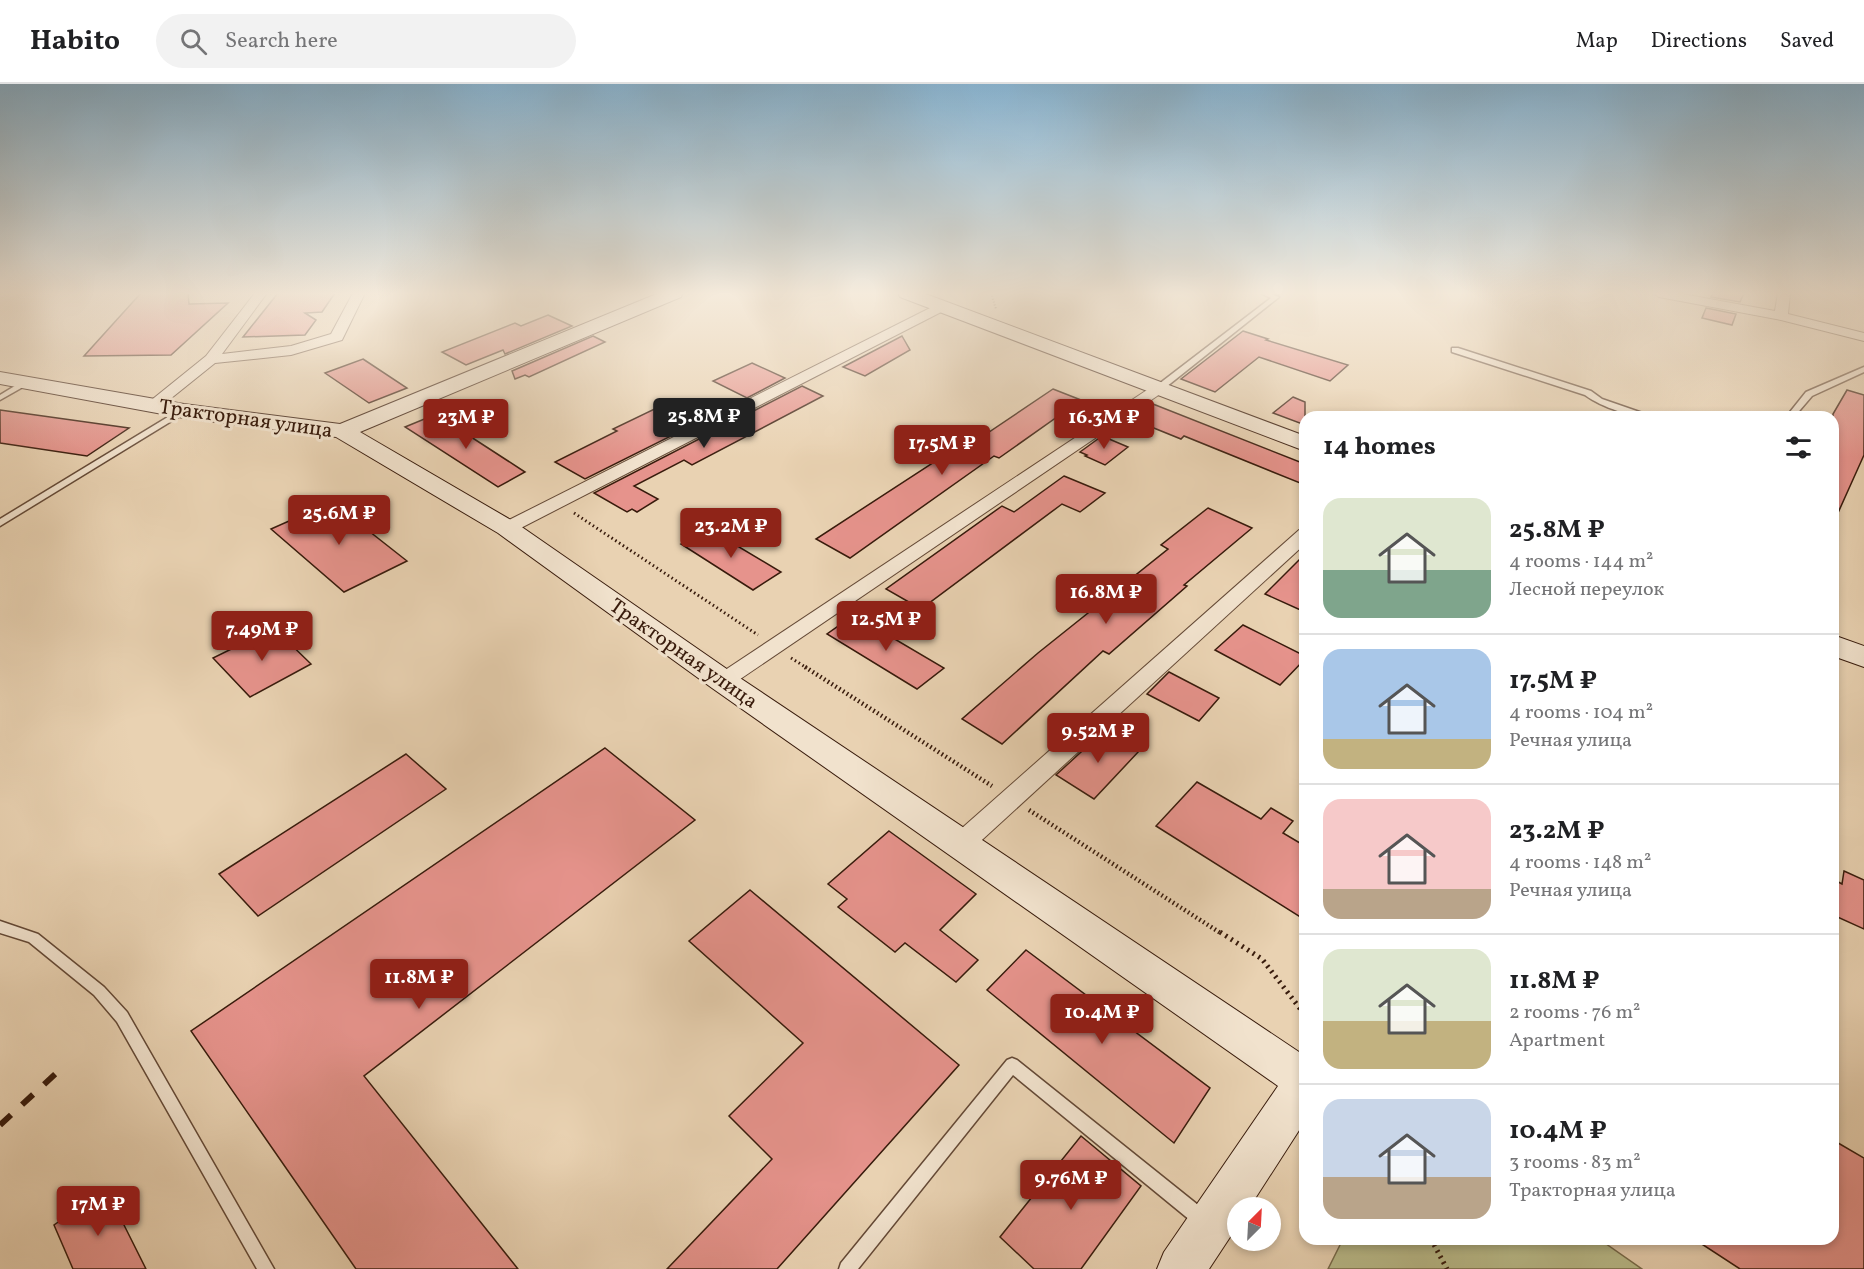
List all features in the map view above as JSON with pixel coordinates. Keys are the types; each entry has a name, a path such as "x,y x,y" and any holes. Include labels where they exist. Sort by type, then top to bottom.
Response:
{"street":[{"path":"154,405 211,359 219,348"},
{"path":"211,359 306,348"},
{"path":"342,431 540,348"},
{"path":"507,528 859,348"},
{"path":"1053,348 1299,442"},
{"name":"Тракторная улица","path":"0,378 184,411 342,431 507,528 723,681 1299,1076"},
{"path":"723,681 1158,388"},
{"path":"962,843 1299,539"},
{"path":"1839,647 1864,657"},
{"path":"1181,1269 1212,1227 1299,1093"}],"lane":[{"path":"1158,388 1209,348"},
{"path":"1455,350 1588,393 1599,401 1631,411"},
{"path":"1795,411 1809,394 1864,369"},
{"path":"0,398 26,383"},
{"path":"0,524 184,411"},
{"path":"0,927 33,938 99,991 122,1017 266,1269"},
{"path":"847,1269 1012,1065 1212,1227"}],"path":[{"path":"558,502 775,647 1262,959 1299,1007"},
{"path":"1434,1245 1447,1269"}],"green space":[{"path":"1340,1245 1608,1245 1642,1269 1328,1269"}],"building":[{"path":"91,348 178,348 171,355 84,356"},
{"path":"451,348 519,348 505,354 503,350 466,365 442,352"},
{"path":"565,348 591,348 529,377 525,375 515,379 512,371"},
{"path":"879,348 910,350 865,376 843,367"},
{"path":"1221,348 1293,348 1348,365 1330,381 1259,357 1215,392 1181,379"},
{"path":"363,359 407,388 369,403 325,373"},
{"path":"752,363 785,378 747,398 713,381"},
{"path":"802,386 823,396 692,465 684,460 634,486 658,499 637,512 632,509 627,512 594,493"},
{"path":"1053,389 1081,400 999,458 994,456 850,558 816,539 934,462 940,465"},
{"path":"1847,390 1864,395 1864,455 1839,511 1839,411 1835,411"},
{"path":"1293,397 1305,402 1305,411 1299,411 1299,423 1273,413"},
{"path":"671,401 705,419 585,479 555,462 617,431 613,429"},
{"path":"1153,404 1299,462 1299,483 1184,436 1181,439 1139,422 1149,415"},
{"path":"0,410 129,428 87,456 0,443"},
{"path":"434,415 525,472 498,487 405,427"},
{"path":"1102,436 1128,447 1105,465 1080,452"},
{"path":"1064,476 1105,493 1080,512 1062,504 921,609 886,589 1002,506 1014,512"},
{"path":"332,502 407,561 344,592 271,529"},
{"path":"1208,508 1252,528 1184,585 1187,586 1109,654 1103,651 1002,744 962,719 1038,653 1168,549 1161,545"},
{"path":"709,529 781,572 753,590 681,544"},
{"path":"1299,560 1299,609 1265,594"},
{"path":"854,615 944,668 917,689 827,634"},
{"path":"1243,625 1299,653 1299,665 1280,685 1215,650"},
{"path":"274,628 311,664 250,697 213,658"},
{"path":"1169,672 1219,698 1199,721 1147,694"},
{"path":"1105,730 1140,750 1094,799 1056,775"},
{"path":"605,748 695,820 364,1076 518,1269 356,1269 191,1031"},
{"path":"406,754 446,789 258,916 219,874"},
{"path":"1197,782 1261,819 1271,808 1293,821 1283,833 1299,842 1299,916 1156,826"},
{"path":"889,831 976,894 940,930 978,960 956,982 905,943 895,952 838,907 847,899 828,884"},
{"path":"1844,871 1864,880 1864,929 1839,918 1839,882 1842,884"},
{"path":"750,890 959,1065 777,1269 667,1269 772,1159 729,1116 803,1043 689,941"},
{"path":"1026,950 1210,1088 1174,1143 987,990"},
{"path":"1081,1136 1141,1186 1081,1269 1034,1269 1000,1237"},
{"path":"1839,1143 1864,1158 1864,1269 1740,1269 1703,1245 1839,1245"},
{"path":"106,1189 146,1269 73,1269 54,1225"}],"railway":[{"path":"0,1125 64,1066"}]}
